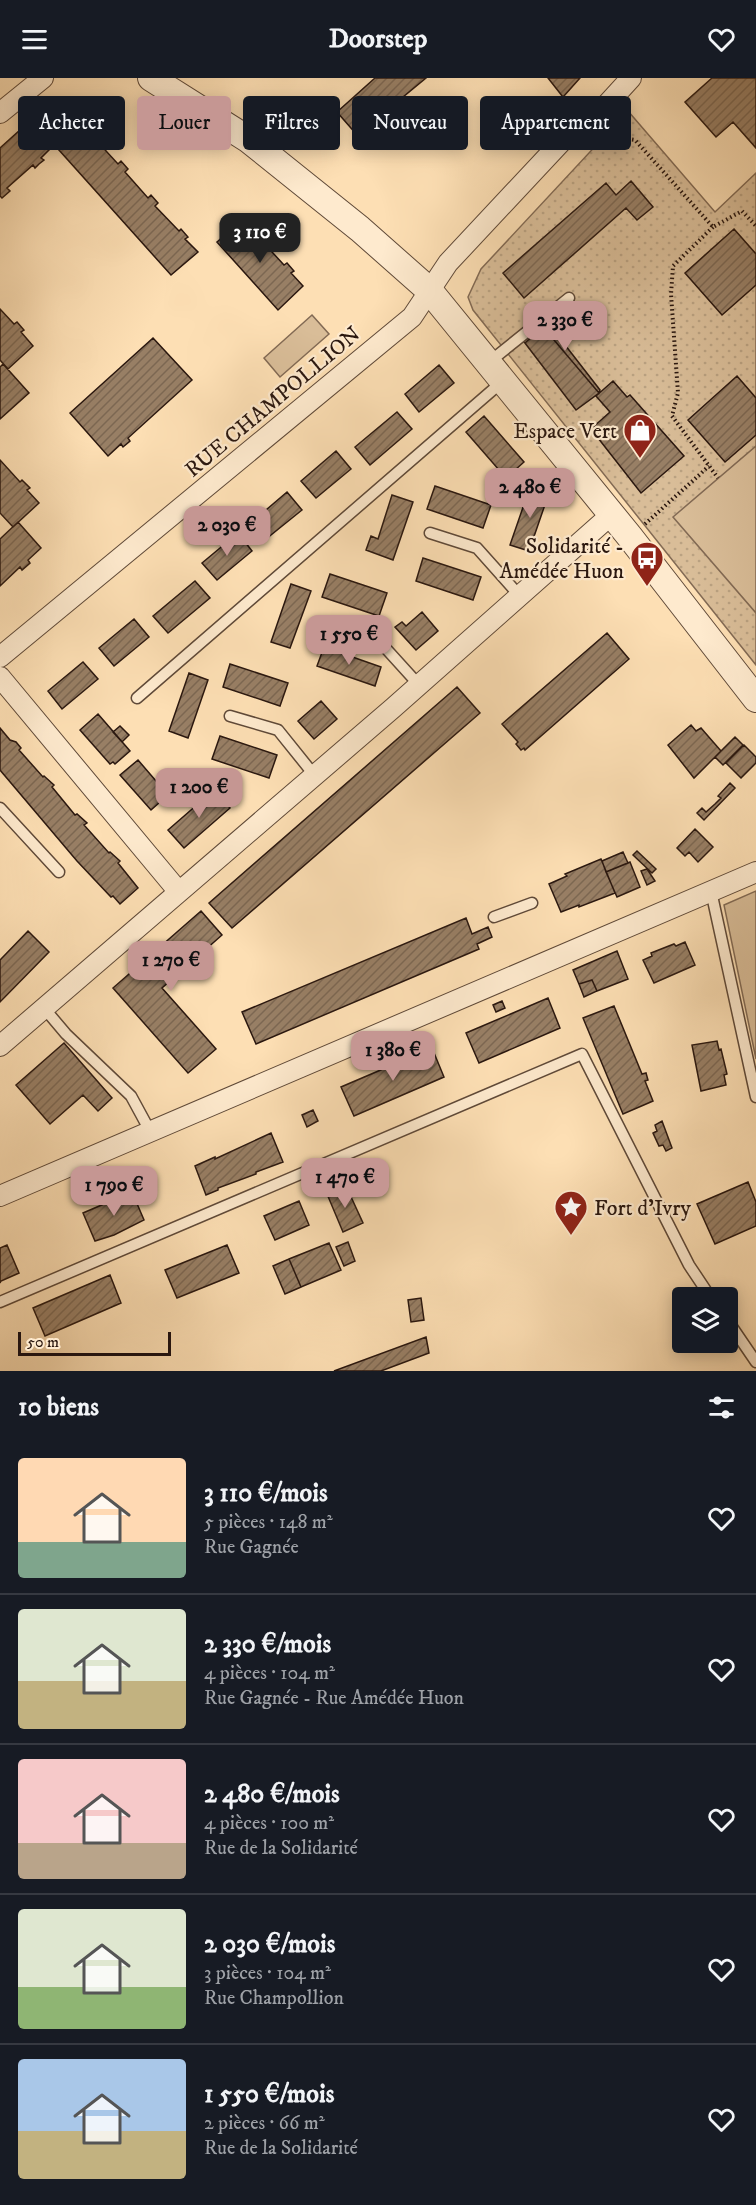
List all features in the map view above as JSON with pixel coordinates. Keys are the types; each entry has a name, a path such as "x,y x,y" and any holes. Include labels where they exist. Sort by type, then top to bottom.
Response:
{"street":[{"path":"0,113 43,78"},
{"path":"151,78 258,147 360,229 429,290 612,514 756,699"},
{"name":"RUE CHAMPOLLION","path":"615,96 631,78"},
{"name":"RUE CHAMPOLLION","path":"0,657 412,317 448,263 554,150"},
{"path":"0,1046 315,776 612,514"},
{"path":"0,677 179,892"},
{"path":"0,1196 756,872"}],"lane":[{"path":"137,698 496,372 569,298"},
{"path":"429,532 477,548 519,596"},
{"path":"329,627 380,642 419,685"},
{"path":"230,716 278,730 315,776"},
{"path":"0,808 59,872"},
{"path":"711,891 756,1097"},
{"path":"494,917 532,903"},
{"path":"44,1008 66,1034 131,1096 150,1131"},
{"path":"0,1302 582,1054 689,1265 704,1287"},
{"path":"738,1336 756,1362"}],"path":[{"path":"631,139 635,140 713,227"},
{"path":"718,478 672,416 678,393 671,294 673,266 713,227 742,211 756,226"},
{"path":"630,537 709,466"}],"shaded area":[{"path":"631,114 715,212 756,173 756,665 473,310 468,297 481,269 592,150 631,150"},
{"path":"312,315 329,334 280,377 264,358"},
{"path":"756,446 756,613 673,517"},
{"path":"756,891 756,1059 724,905"}],"building":[{"path":"375,78 426,78 404,96 355,96"},
{"path":"548,78 580,78 564,96"},
{"path":"712,78 756,78 756,148 733,122 716,137 685,102"},
{"path":"352,99 352,129 340,115 340,109"},
{"path":"18,132 18,150 49,150 41,158 44,160 35,168 33,165 7,188 10,191 2,198 0,196 0,148"},
{"path":"59,150 105,150 118,164 121,161 128,169 125,172 148,198 151,195 158,203 155,206 179,231 181,229 188,237 185,239 198,252 171,275"},
{"path":"631,181 653,207 637,220 626,208 524,298 503,273 606,183 616,195"},
{"path":"243,219 254,232 257,229 264,237 261,240 284,265 287,263 294,271 291,273 303,286 278,310 217,242"},
{"path":"734,229 756,254 756,285 722,315 685,273"},
{"path":"0,309 14,324 17,322 24,330 21,332 33,346 8,369 0,360"},
{"path":"548,323 600,390 599,393 543,327 525,343 523,341"},
{"path":"543,327 599,393 576,410 525,343"},
{"path":"153,338 192,380 128,438 130,441 123,447 121,444 108,456 70,413"},
{"path":"3,364 29,393 0,419 0,367"},
{"path":"439,365 454,383 419,412 405,394"},
{"path":"737,376 756,398 756,435 725,462 688,420"},
{"path":"613,381 627,397 630,395 684,456 641,493 591,429 610,412 596,396"},
{"path":"397,412 412,429 370,465 355,447"},
{"path":"484,416 524,462 506,478 466,432"},
{"path":"336,451 351,469 316,498 301,481"},
{"path":"0,460 20,482 22,480 30,488 27,490 39,503 13,527 0,513"},
{"path":"435,486 491,505 483,528 427,509"},
{"path":"530,487 549,493 529,551 510,545"},
{"path":"287,492 302,510 266,539 252,522"},
{"path":"392,495 413,502 393,560 366,550 371,536 378,539"},
{"path":"18,522 41,548 28,560 30,563 22,570 20,567 0,586 0,539"},
{"path":"238,533 252,551 217,580 202,563"},
{"path":"423,558 481,577 473,600 416,581"},
{"path":"330,574 387,593 379,616 322,597"},
{"path":"195,581 210,598 168,633 153,616"},
{"path":"291,584 311,591 290,648 271,642"},
{"path":"422,612 438,631 416,650 395,627 402,622 406,626"},
{"path":"134,619 149,637 114,666 99,648"},
{"path":"607,633 629,659 525,750 524,748 521,750 516,744 518,742 502,724"},
{"path":"324,647 381,667 375,686 317,666"},
{"path":"83,662 98,679 62,709 48,691"},
{"path":"230,664 288,683 280,706 223,687"},
{"path":"189,673 208,680 188,738 169,731"},
{"path":"457,687 480,713 232,928 209,903"},
{"path":"321,701 337,719 314,739 298,721"},
{"path":"98,714 130,751 115,764 113,762 110,764 80,730"},
{"path":"691,725 696,731 701,728 721,751 694,778 668,745"},
{"path":"120,726 129,735 122,742 113,732"},
{"path":"0,728 10,740 16,742 21,748 19,750 43,777 54,785 52,787 75,815 77,814 87,823 84,825 109,853 120,861 118,863 138,888 120,904 77,861 0,770"},
{"path":"220,736 277,755 269,778 212,759"},
{"path":"735,737 743,745 723,765 715,757"},
{"path":"744,745 756,757 756,763 741,778 726,763"},
{"path":"138,760 168,795 151,810 120,775"},
{"path":"730,783 735,788 704,820 697,813 702,808 706,812 715,804 721,798 718,796"},
{"path":"214,790 230,808 184,848 168,830"},
{"path":"695,829 713,847 698,862 689,852 685,856 677,848"},
{"path":"637,851 656,869 652,873 633,855"},
{"path":"623,852 628,863 606,872 602,861"},
{"path":"601,859 615,893 561,912 549,884 567,876 565,874"},
{"path":"630,862 640,887 617,897 606,872"},
{"path":"647,869 655,881 647,885 641,871"},
{"path":"201,911 222,935 162,988 216,1049 188,1073 113,988"},
{"path":"466,918 472,934 488,927 492,937 477,944 479,949 256,1044 242,1012"},
{"path":"28,931 49,952 0,1002 0,960"},
{"path":"685,942 695,965 654,983 643,960 652,956 651,953"},
{"path":"617,951 628,979 597,991 592,980 579,984 573,970"},
{"path":"592,980 597,991 584,997 579,984"},
{"path":"548,998 560,1028 479,1063 466,1033"},
{"path":"502,1001 505,1008 496,1012 493,1005"},
{"path":"614,1006 642,1074 646,1073 648,1080 645,1081 653,1101 623,1114 583,1018"},
{"path":"717,1041 727,1074 724,1075 726,1085 701,1091 692,1045"},
{"path":"64,1043 112,1098 98,1111 83,1095 50,1124 16,1085"},
{"path":"432,1048 444,1077 354,1116 341,1087"},
{"path":"313,1110 318,1121 307,1127 302,1115"},
{"path":"662,1121 672,1148 666,1151 663,1145 659,1146 653,1133 657,1131 655,1125"},
{"path":"271,1133 283,1162 206,1195 195,1166"},
{"path":"748,1182 756,1202 756,1226 715,1244 697,1204"},
{"path":"346,1186 363,1223 343,1232 327,1194"},
{"path":"132,1192 144,1220 114,1235 95,1241 83,1213"},
{"path":"299,1201 309,1225 275,1240 264,1216"},
{"path":"348,1242 355,1261 344,1266 336,1247"},
{"path":"329,1243 341,1270 301,1287 289,1259"},
{"path":"7,1245 19,1273 0,1283 0,1248"},
{"path":"227,1245 239,1273 177,1298 165,1270"},
{"path":"289,1259 301,1287 285,1294 273,1266"},
{"path":"110,1275 121,1303 45,1336 33,1308"},
{"path":"421,1298 424,1320 411,1322 408,1300"},
{"path":"426,1337 429,1353 381,1371 334,1371"}],"place":[{"name":"Espace Vert","path":"640,459"},
{"name":"Solidarité - Amédée Huon","path":"647,587"},
{"name":"Fort d'Ivry","path":"571,1236"}]}
